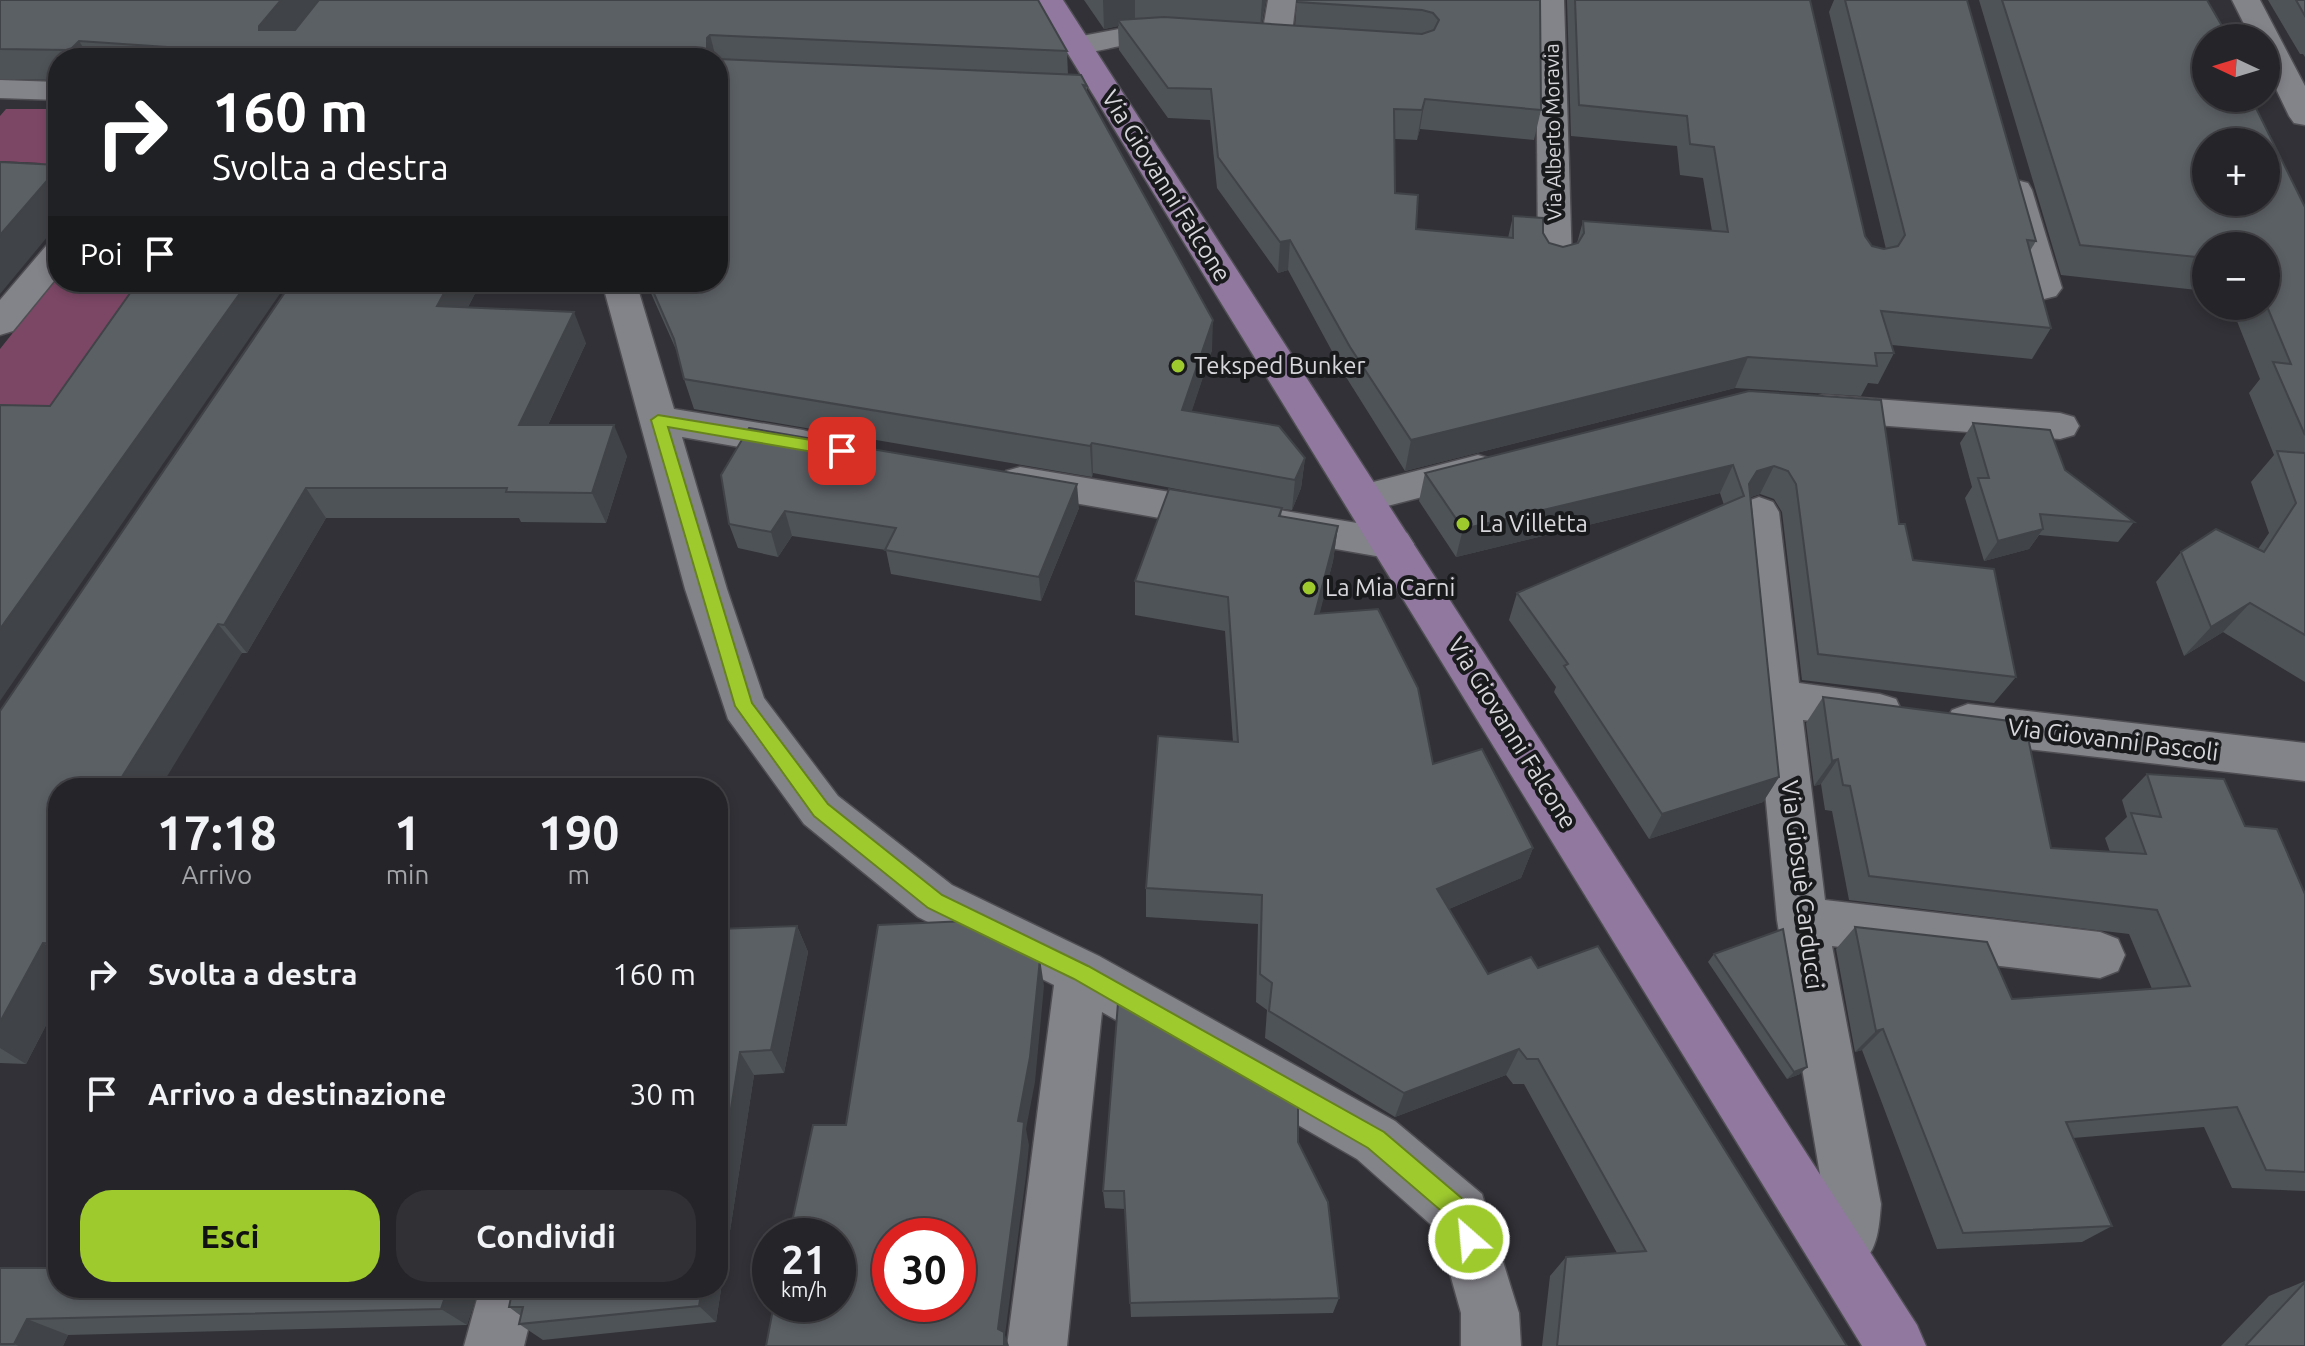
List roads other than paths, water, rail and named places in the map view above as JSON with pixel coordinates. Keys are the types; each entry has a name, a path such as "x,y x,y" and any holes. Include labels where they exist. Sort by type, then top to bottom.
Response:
{"main road":[{"name":"Via Giovanni Falcone","path":"1049,0 1076,45 1093,94 1364,498 1896,1346"}],"street":[{"path":"1282,0 1262,41 1308,44"},
{"name":"Via Alberto Moravia","path":"1550,0 1555,264"},
{"path":"2246,0 2259,24"},
{"path":"1076,45 1135,35 1206,37"},
{"path":"2280,66 2305,116"},
{"path":"0,89 48,91"},
{"path":"2009,166 2044,288"},
{"path":"0,323 48,266"},
{"path":"622,292 744,706 821,810 935,901 1081,973 1376,1140 1462,1214 1490,1313 1491,1346"},
{"path":"1795,406 2060,426"},
{"path":"658,420 846,452"},
{"path":"1364,498 1515,459"},
{"path":"986,475 1393,544"},
{"name":"Via Giosuè Carducci","path":"1759,512 1802,920 1852,1194 1853,1223 1850,1235 1837,1249"},
{"name":"Via Giovanni Pascoli","path":"1779,699 2109,741 2305,762"},
{"path":"1802,920 2100,955"},
{"path":"1037,1346 1081,973"},
{"path":"494,1346 506,1298"}],"place":[{"name":"Teksped Bunker","path":"1178,366"},
{"name":"La Villetta","path":"1463,524"},
{"name":"La Mia Carni","path":"1309,588"}]}
